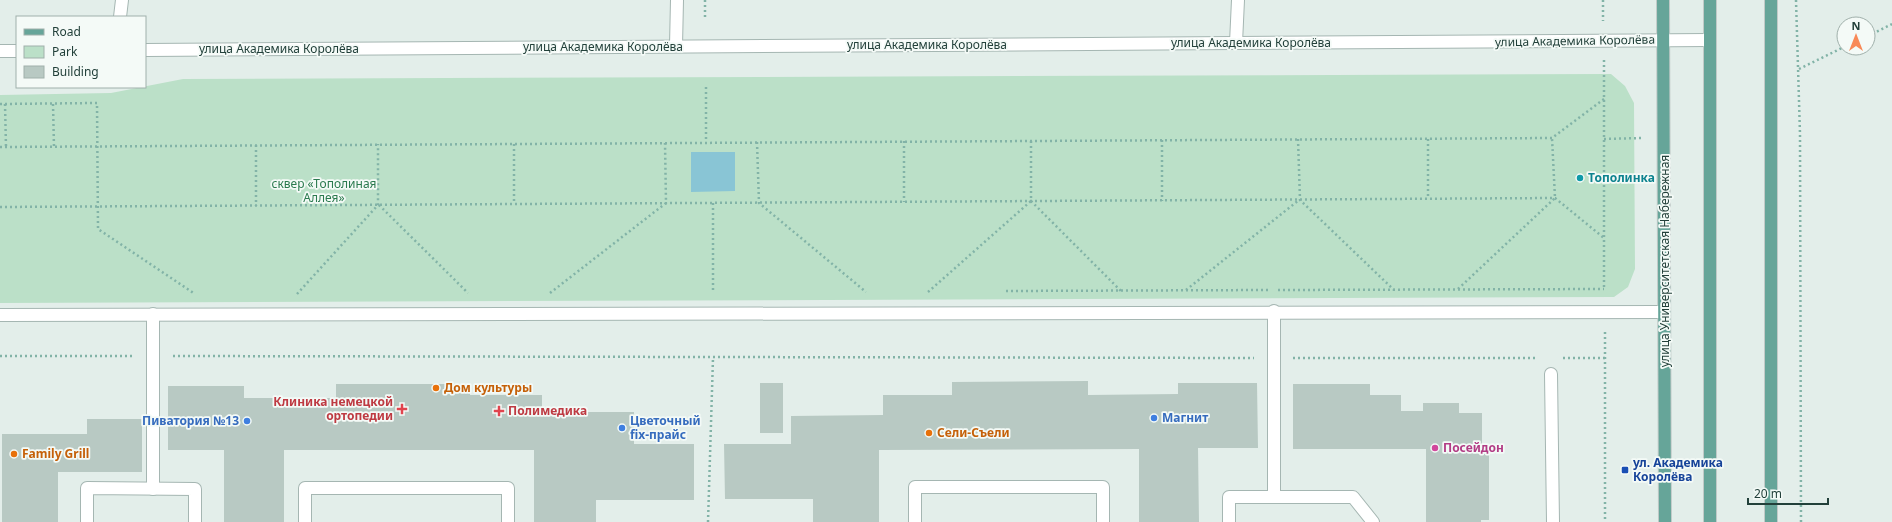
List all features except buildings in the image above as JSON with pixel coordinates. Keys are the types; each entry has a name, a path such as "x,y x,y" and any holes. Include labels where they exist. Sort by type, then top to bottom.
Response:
{"main road":[{"name":"улица Университетская Набережная","path":"1663,0 1665,522"},
{"path":"1710,0 1710,522"},
{"path":"1771,0 1771,522"}],"street":[{"path":"120,16 122,0"},
{"path":"676,46 677,0"},
{"path":"1236,43 1238,0"},
{"name":"улица Академика Королёва","path":"146,50 1710,40"},
{"path":"0,51 16,51"},
{"path":"0,315 1274,311 1664,312"},
{"path":"1274,311 1274,497"},
{"path":"153,314 153,489"},
{"path":"1552,374 1553,522"},
{"path":"915,522 915,487 1103,487 1104,522"},
{"path":"87,522 87,488 195,489 195,522"},
{"path":"305,522 305,488 508,488 508,522"},
{"path":"1229,522 1229,497 1353,497 1373,522"}],"path":[{"path":"705,0 705,17"},
{"path":"1796,0 1800,134 1801,522"},
{"path":"1876,32 1892,24"},
{"path":"1799,69 1836,51"},
{"path":"1604,81 1606,522"},
{"path":"706,87 706,143"},
{"path":"0,147 1552,138 1604,99"},
{"path":"0,104 97,103 98,229 196,294"},
{"path":"5,104 6,147"},
{"path":"53,104 54,147"},
{"path":"1457,290 1554,198 1552,138"},
{"path":"1604,139 1642,138"},
{"path":"1298,139 1300,200 1394,290"},
{"path":"1428,139 1428,199"},
{"path":"1162,140 1162,201"},
{"path":"904,141 904,202"},
{"path":"1031,141 1032,201 1121,291"},
{"path":"757,142 759,203 866,292"},
{"path":"665,143 666,203"},
{"path":"297,294 378,205 378,144"},
{"path":"514,144 514,204"},
{"path":"256,145 256,206"},
{"path":"0,207 1554,198 1604,238"},
{"path":"1185,291 1300,200"},
{"path":"928,292 1032,201"},
{"path":"550,293 666,203"},
{"path":"713,203 713,292"},
{"path":"378,205 468,293"},
{"path":"0,356 1542,358"},
{"path":"708,522 713,358"},
{"path":"1558,358 1605,358"}],"green space":[{"name":"сквер «Тополиная Аллея»","path":"1611,74 1625,86 1634,103 1635,269 1628,287 1614,297 0,303 0,95 111,93 137,88 146,88 146,86 183,79"}],"water":[{"path":"691,152 735,152 735,191 691,192"}],"place":[{"name":"Тополинка","path":"1580,178"},
{"name":"Дом культуры","path":"436,388"},
{"name":"Клиника немецкой ортопедии","path":"402,409"},
{"name":"Полимедика","path":"499,411"},
{"name":"Магнит","path":"1154,418"},
{"name":"Пиватория №13","path":"247,421"},
{"name":"Цветочный fix-прайс","path":"622,428"},
{"name":"Сели-Съели","path":"929,433"},
{"name":"Посейдон","path":"1435,448"},
{"name":"Family Grill","path":"14,454"},
{"name":"ул. Академика Королёва","path":"1625,470"}]}
